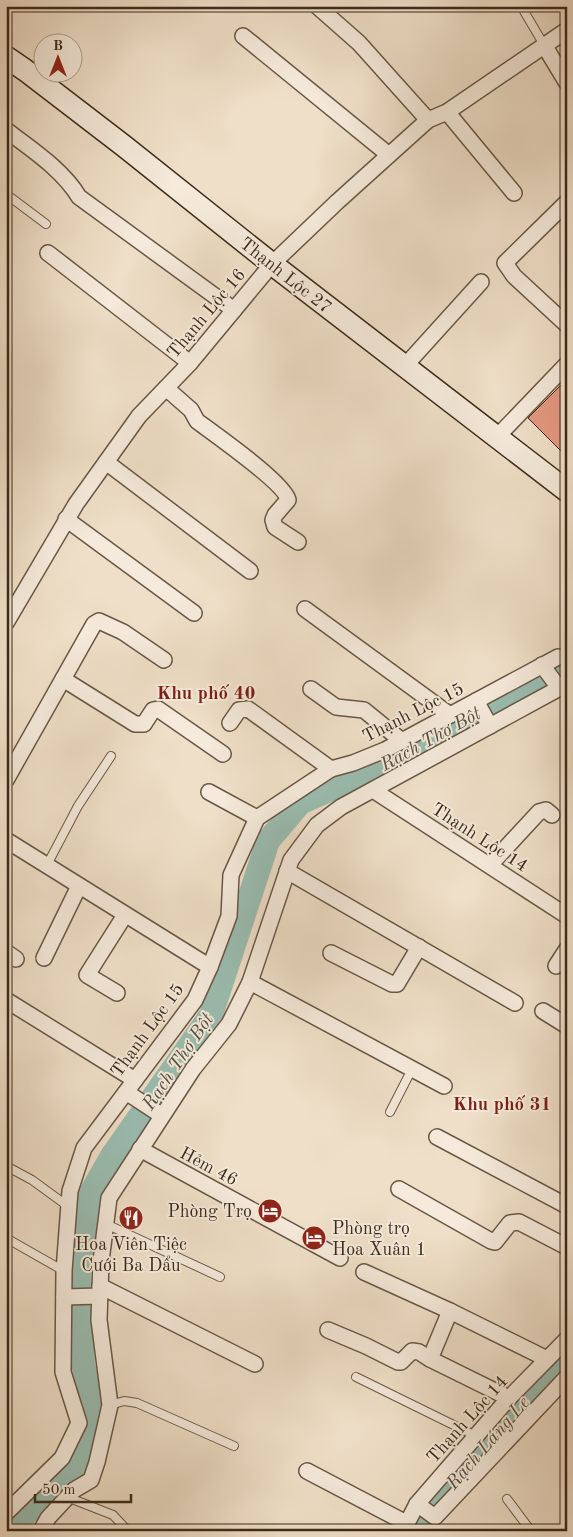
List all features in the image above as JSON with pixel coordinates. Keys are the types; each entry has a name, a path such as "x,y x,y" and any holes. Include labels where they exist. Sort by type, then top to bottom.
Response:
{"street":[{"path":"318,6 359,43 428,120"},
{"name":"Thạnh Lộc 16","path":"6,623 66,519 139,416 190,364 272,264 428,120 447,112 567,30"},
{"path":"243,36 389,155"},
{"path":"544,45 567,83"},
{"name":"Thạnh Lộc 27","path":"6,58 25,70 124,146 404,367 567,491"},
{"path":"447,112 514,193"},
{"path":"6,130 62,175 73,186 79,197 234,310"},
{"path":"567,202 505,264 514,276 567,325"},
{"path":"48,253 190,364"},
{"path":"404,367 481,282"},
{"path":"497,437 567,364"},
{"path":"166,388 191,410 197,421 266,474 283,490 288,496 288,500 275,515 273,520 275,527 298,542"},
{"path":"106,462 250,571"},
{"path":"66,519 194,613"},
{"path":"305,608 450,715"},
{"path":"6,780 94,624 99,621 123,632 164,660"},
{"name":"Thạnh Lộc 15","path":"6,1512 62,1458 79,1423 63,1372 64,1270 70,1192 84,1148 195,1000 210,967 229,916 231,875 257,818 331,769 354,763 385,750 558,657"},
{"path":"41,1531 48,1518 67,1497 90,1480 98,1462 110,1405 99,1320 101,1261 109,1198 193,1069 230,1024 250,982 291,860 317,825 341,807 563,686 542,665"},
{"path":"63,679 135,724 144,724 153,710 158,708 223,754"},
{"path":"311,689 336,707 364,710 402,741"},
{"path":"476,701 490,726"},
{"path":"230,723 239,710 248,709 331,769"},
{"name":"Thạnh Lộc 14","path":"373,790 567,916"},
{"path":"209,792 257,818"},
{"path":"490,865 539,812 546,810 552,815"},
{"path":"6,840 210,967"},
{"path":"287,871 516,1003"},
{"path":"44,958 79,886"},
{"path":"117,993 87,975 125,915"},
{"path":"331,954 392,984 397,984 419,948"},
{"path":"556,966 567,949"},
{"path":"250,982 444,1086"},
{"path":"6,1000 135,1080"},
{"path":"543,1011 567,1026"},
{"path":"126,1092 162,1115"},
{"path":"437,1137 567,1206"},
{"name":"Hẻm 46","path":"140,1149 340,1258"},
{"path":"399,1189 490,1241 495,1242 510,1223 519,1222 567,1247"},
{"path":"364,1272 450,1310 547,1360"},
{"path":"64,1297 100,1291 255,1364"},
{"path":"430,1359 450,1310"},
{"path":"328,1330 398,1362 401,1362 412,1351 419,1352 509,1398"},
{"name":"Thạnh Lộc 14","path":"404,1527 417,1504 509,1398 567,1338"},
{"path":"417,1504 435,1517 567,1376"},
{"path":"307,1471 404,1527"}],"lane":[{"path":"521,6 544,45"},
{"path":"6,194 46,224"},
{"path":"47,865 78,806 111,756"},
{"path":"390,1112 412,1069"},
{"path":"6,1166 32,1180 69,1207"},
{"path":"106,1224 220,1277"},
{"path":"6,1238 64,1270"},
{"path":"356,1377 476,1436"},
{"path":"110,1405 124,1401 136,1403 234,1446"},
{"path":"67,1497 113,1515 128,1531"},
{"path":"507,1499 530,1531"}],"building":[{"path":"567,379 567,457 528,418"}],"waterway":[{"name":"Rạch Thợ Bột","path":"12,1531 18,1521 69,1475 90,1447 94,1415 83,1364 79,1274 88,1198 112,1156 211,1015 268,841 300,803 356,778 567,663"},
{"name":"Rạch Láng Le","path":"410,1531 412,1525 524,1399 567,1355"}],"place":[{"name":"Phòng Trọ","path":"270,1211"},
{"name":"Hoa Viên Tiệc Cưới Ba Dẩu","path":"131,1218"},
{"name":"Phòng trọ Hoa Xuân 1","path":"314,1238"}],"district":[{"name":"Khu phố 40","path":"206,692"},
{"name":"Khu phố 31","path":"502,1103"}]}
